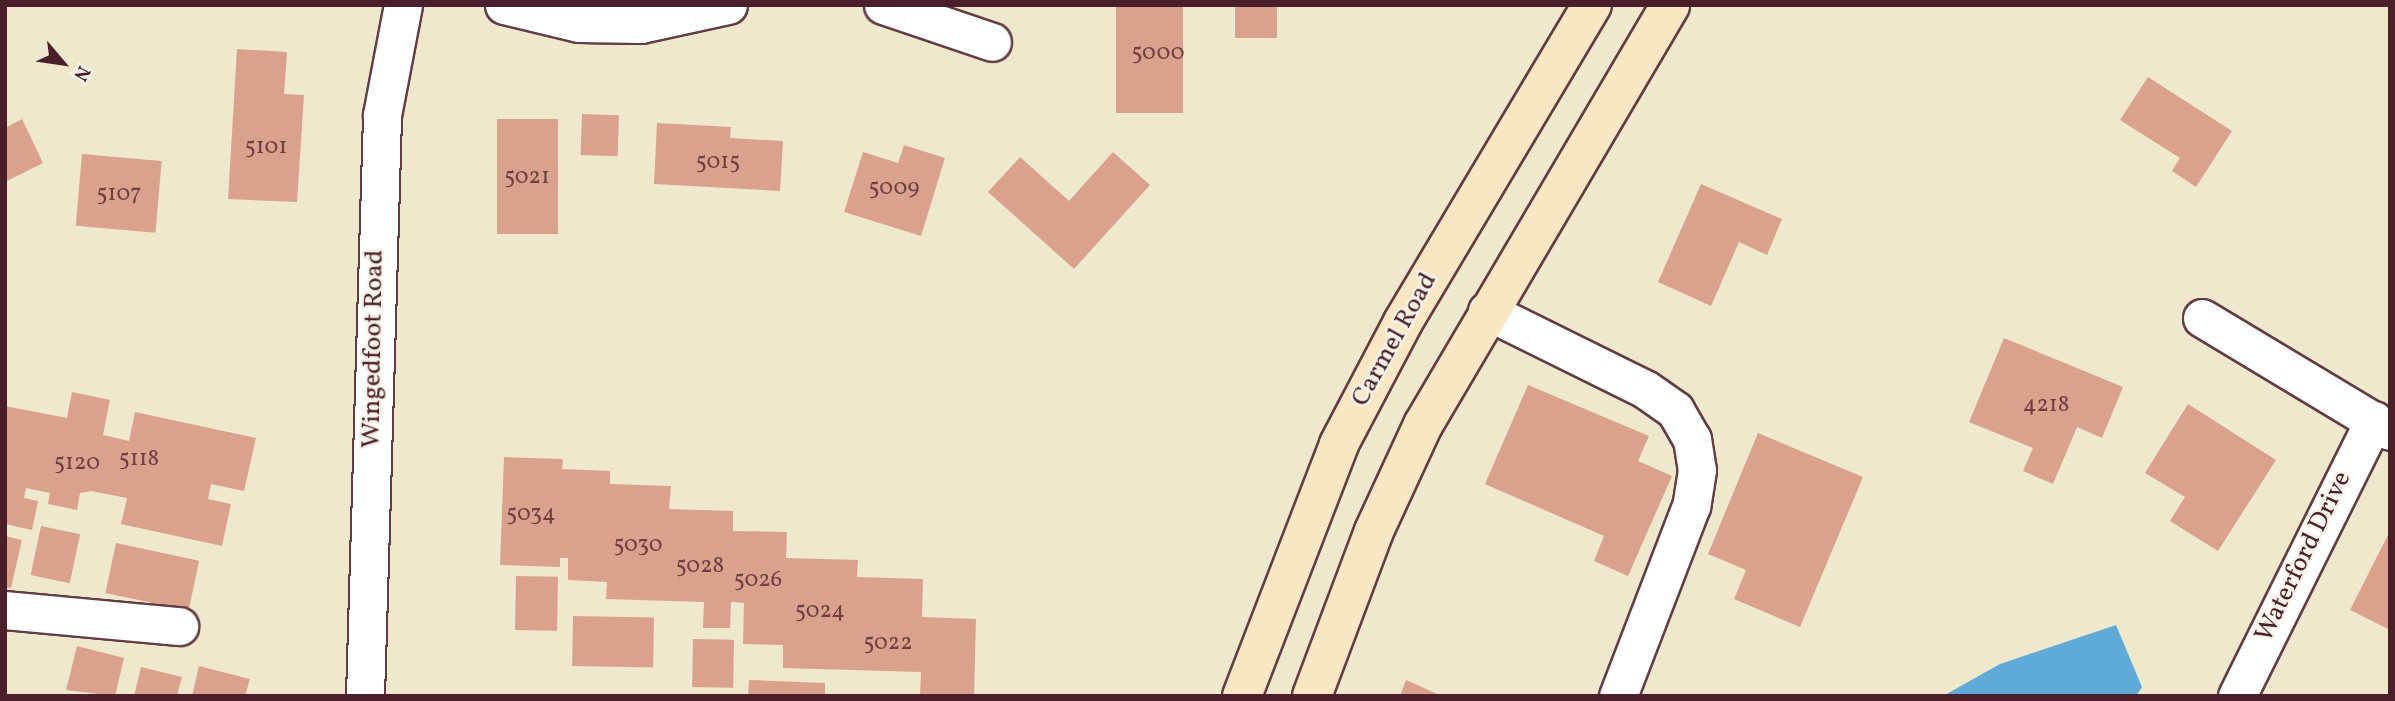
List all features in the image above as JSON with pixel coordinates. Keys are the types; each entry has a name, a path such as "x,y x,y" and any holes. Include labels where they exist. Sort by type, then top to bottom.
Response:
{"main road":[{"name":"Carmel Road","path":"1242,696 1339,444 1403,322 1591,5"},
{"path":"1312,696 1374,531 1487,311 1670,5"}],"street":[{"name":"Wingedfoot Road","path":"365,696 382,115 403,5"},
{"path":"504,5 579,23 640,24 728,5"},
{"path":"883,5 992,42"},
{"path":"1487,311 1645,389 1675,410 1692,439 1697,470 1691,506 1618,696"},
{"name":"Waterford Drive","path":"2202,318 2382,425 2237,696"},
{"path":"5,610 179,626"}],"water":[{"path":"2116,625 2142,687 2136,696 1943,696 2000,664"}],"building":[{"path":"1116,5 1183,5 1183,113 1116,113"},
{"path":"1235,5 1277,5 1277,38 1235,38"},
{"path":"237,49 287,52 284,94 304,95 297,202 228,199"},
{"path":"2148,77 2232,131 2196,187 2172,171 2180,158 2120,120"},
{"path":"582,114 619,115 618,156 581,155"},
{"path":"22,119 43,163 5,182 5,128"},
{"path":"497,119 558,119 558,234 497,234"},
{"path":"657,123 731,127 730,138 783,141 780,191 654,184"},
{"path":"904,145 945,158 921,236 844,212 863,152 898,163"},
{"path":"1113,152 1150,185 1074,269 988,192 1020,157 1069,201"},
{"path":"82,154 162,161 155,233 76,226"},
{"path":"1701,184 1782,219 1767,255 1739,242 1711,306 1658,282"},
{"path":"2004,338 2123,387 2102,438 2077,427 2053,484 2023,471 2033,448 1969,422"},
{"path":"1528,385 1649,436 1638,461 1672,476 1628,576 1594,561 1604,536 1485,484"},
{"path":"72,392 110,400 103,435 129,441 135,412 256,438 244,491 211,484 208,499 231,504 222,546 121,524 127,498 91,491 80,493 77,510 48,504 50,493 26,488 24,498 38,501 32,530 5,524 5,406 67,418"},
{"path":"2188,404 2276,460 2218,551 2170,521 2185,497 2145,473"},
{"path":"1758,433 1863,477 1800,627 1734,599 1746,570 1708,554"},
{"path":"504,457 563,459 562,469 610,471 610,484 671,486 669,509 733,511 733,531 787,532 786,558 858,560 857,577 923,579 922,617 976,619 974,696 920,696 921,672 783,668 783,645 743,644 744,603 731,602 730,628 703,628 704,602 606,599 607,582 568,580 568,558 560,558 560,567 500,565"},
{"path":"41,526 80,534 70,583 31,575"},
{"path":"2390,531 2390,630 2350,610"},
{"path":"5,536 22,540 11,588 5,587"},
{"path":"116,543 199,561 189,611 105,593"},
{"path":"516,576 558,577 557,631 515,630"},
{"path":"573,616 654,617 653,667 572,666"},
{"path":"693,639 734,640 733,688 692,687"},
{"path":"77,646 124,658 115,696 66,690"},
{"path":"199,666 250,679 245,696 192,696"},
{"path":"141,667 182,677 177,696 134,696"},
{"path":"749,680 825,683 825,696 748,696"},
{"path":"1406,680 1442,696 1400,696"}]}
